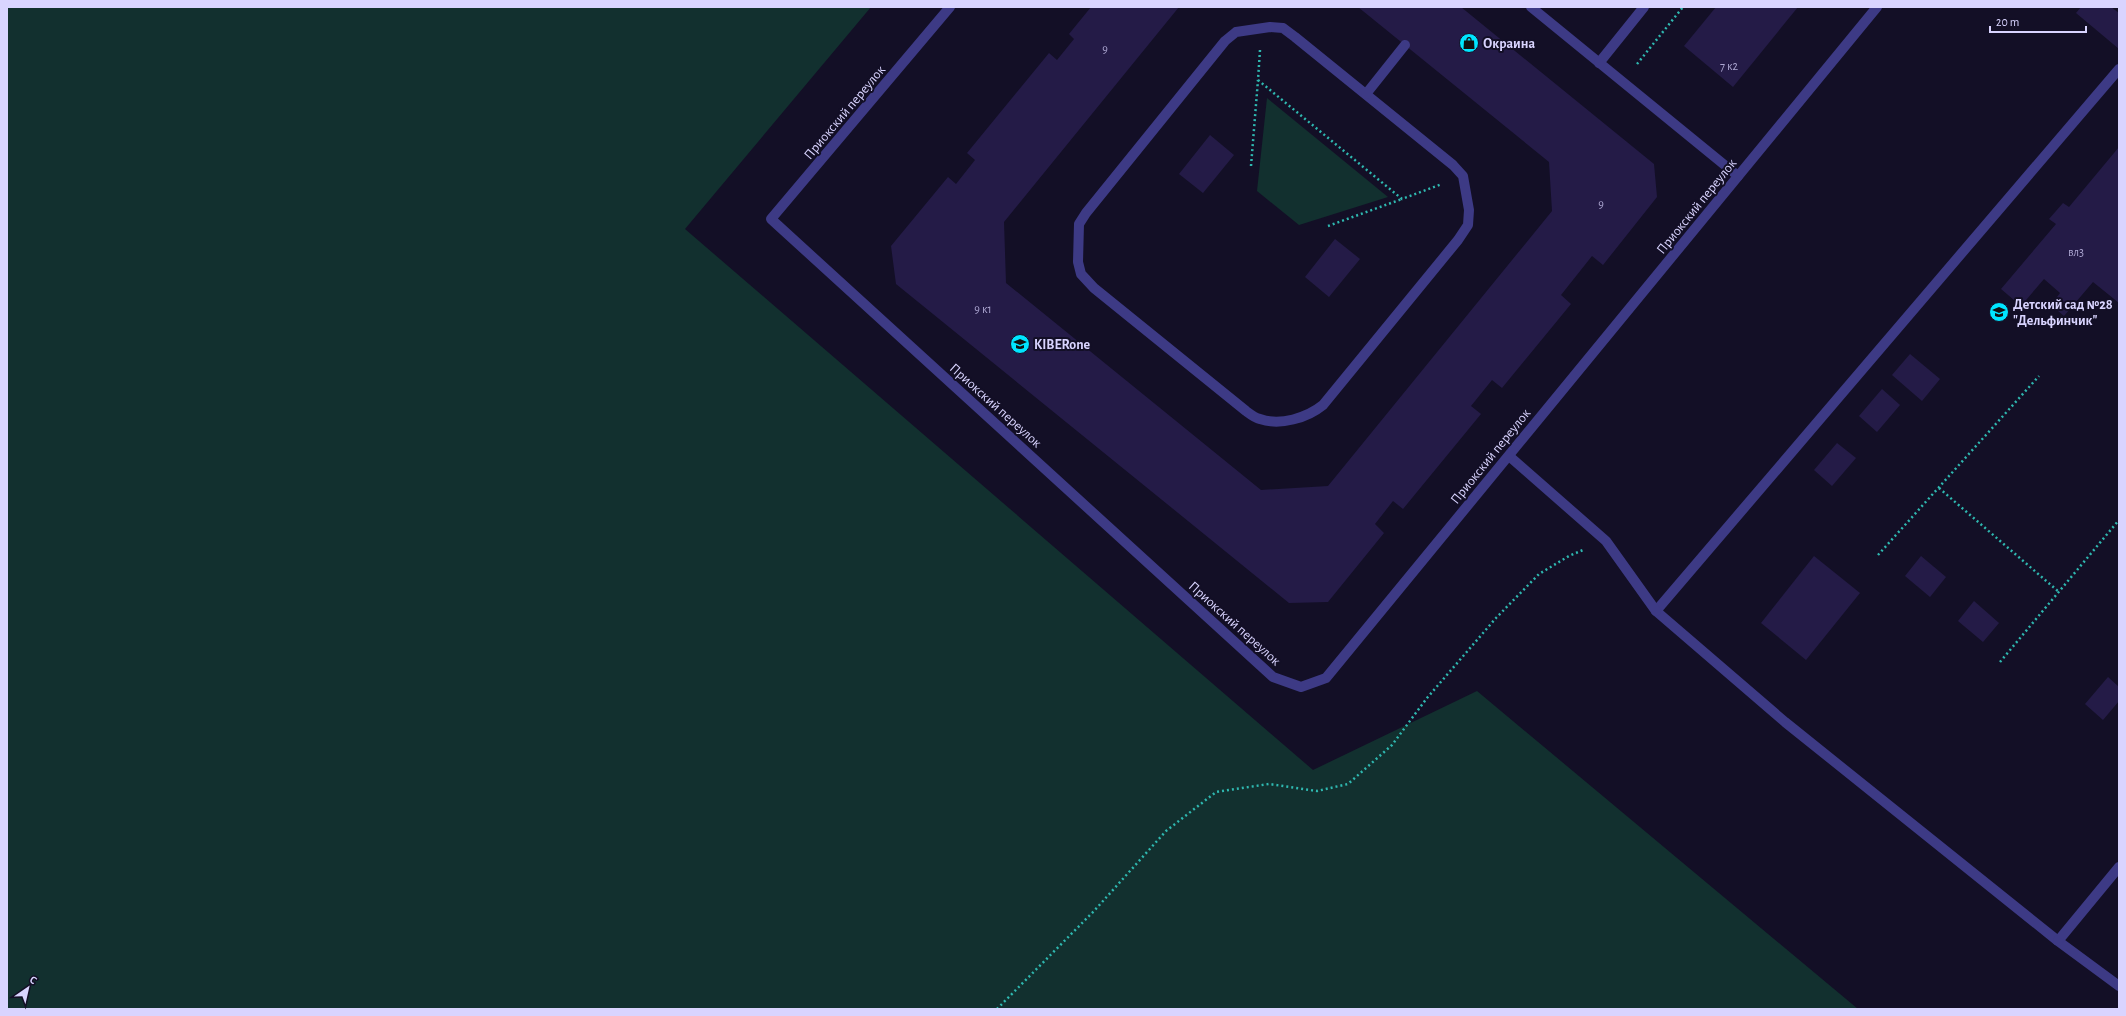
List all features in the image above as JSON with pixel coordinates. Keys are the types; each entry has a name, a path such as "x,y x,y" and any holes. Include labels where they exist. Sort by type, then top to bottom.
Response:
{"street":[{"name":"Приокский переулок","path":"950,7 771,219 1273,677 1301,687 1326,678 1877,7"},
{"path":"1531,7 1738,176"},
{"path":"1599,63 1644,7"},
{"path":"1262,28 1282,28 1366,94 1453,165 1463,176 1469,210 1468,225 1458,240 1323,406 1312,414 1275,421 1260,419 1246,411 1094,288 1081,274 1078,262 1079,224 1086,212 1225,41 1236,32 1262,28"},
{"path":"1366,94 1405,45"},
{"path":"1656,611 2119,69"},
{"path":"1509,456 1606,541 1656,611 1785,722 2058,942 2119,986"},
{"path":"2058,942 2119,867"}],"path":[{"path":"1622,82 1683,7"},
{"path":"1251,166 1262,28"},
{"path":"1258,80 1402,198"},
{"path":"1328,226 1463,176"},
{"path":"1878,555 2039,376"},
{"path":"1939,488 2059,592"},
{"path":"2000,662 2119,520"},
{"path":"996,1009 1094,911 1166,830 1216,792 1269,784 1317,791 1348,784 1392,746 1428,698 1496,618 1539,574 1569,556 1606,541"}],"green space":[{"path":"7,7 871,7 685,229 1313,770 1477,691 1858,1009 7,1009"},
{"path":"1267,98 1388,197 1299,225 1257,191"}],"building":[{"path":"1091,7 1179,7 1004,222 1006,283 1261,490 1328,486 1552,211 1549,162 1358,7 1461,7 1654,164 1657,197 1603,265 1592,256 1561,295 1571,304 1502,388 1492,380 1471,406 1481,414 1403,509 1393,501 1375,524 1384,533 1328,602 1289,603 896,284 891,246 948,177 956,184 975,160 967,153 1049,53 1057,60 1074,39 1069,34"},
{"path":"1716,7 1798,7 1733,87 1684,46"},
{"path":"2081,7 2111,7 2119,13 2119,49 2076,13"},
{"path":"1210,135 1234,155 1203,193 1179,174"},
{"path":"2119,147 2119,303 2093,282 2064,316 2051,305 2060,293 2044,279 2021,306 2001,289 2056,224 2049,219 2063,203 2069,207"},
{"path":"1335,239 1360,259 1329,297 1305,277"},
{"path":"1910,354 1940,379 1922,401 1892,375"},
{"path":"1882,389 1900,405 1877,432 1859,416"},
{"path":"1837,443 1856,458 1832,486 1814,470"},
{"path":"1814,556 1860,593 1806,660 1761,623"},
{"path":"1921,556 1946,577 1930,597 1905,576"},
{"path":"1974,601 1999,623 1983,642 1958,621"},
{"path":"2108,677 2119,687 2119,701 2103,720 2085,704"}],"place":[{"name":"Окраина","path":"1469,43"},
{"name":"Детский сад №28 \"Дельфинчик\"","path":"1999,312"},
{"name":"KIBERone","path":"1020,344"}]}
